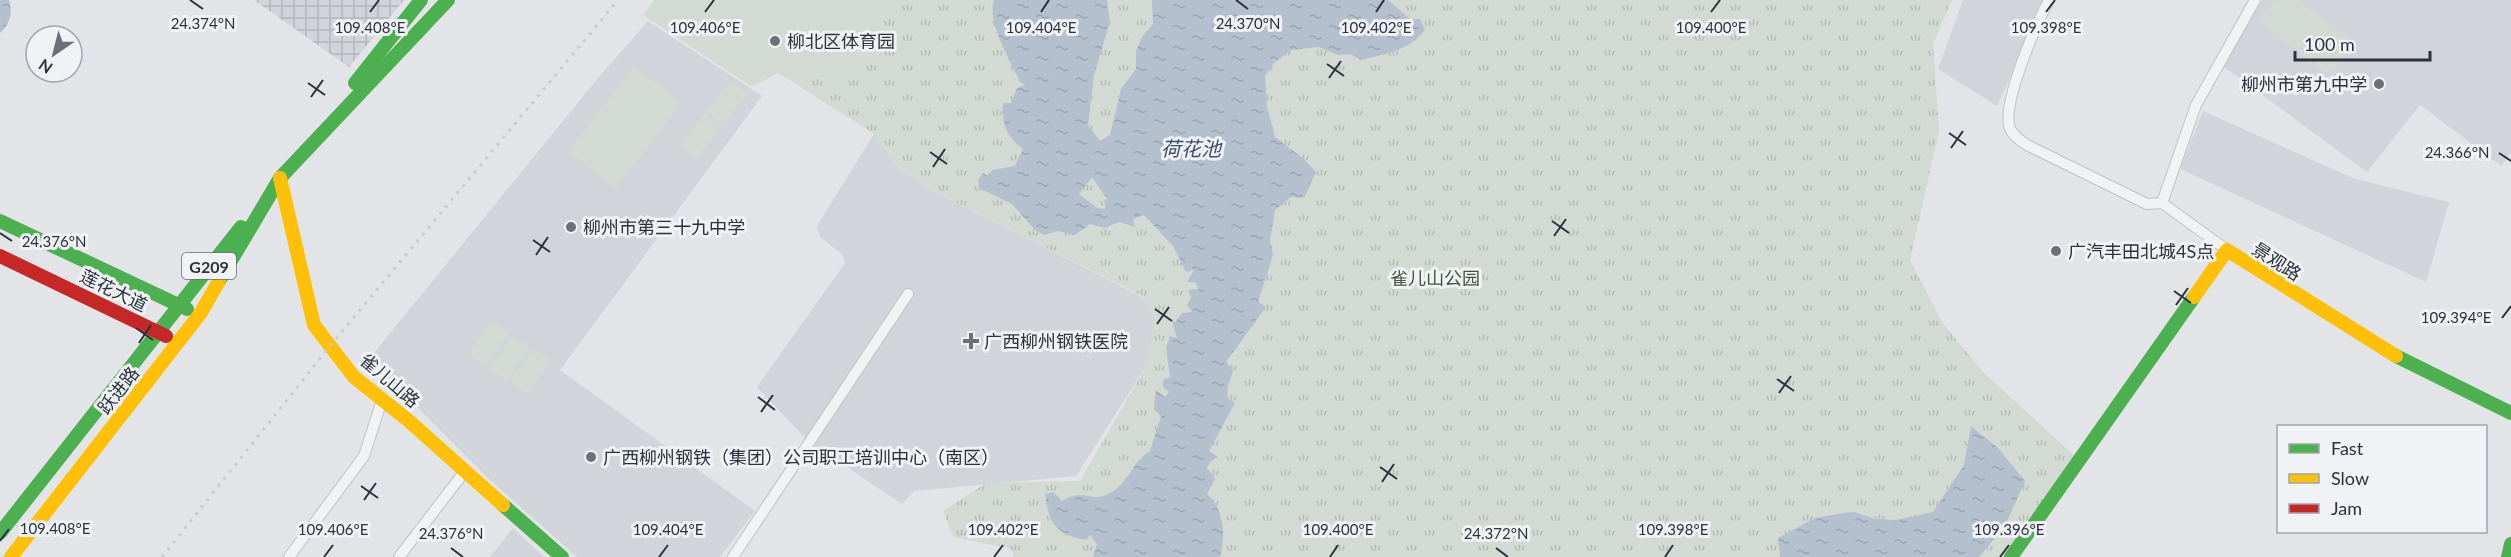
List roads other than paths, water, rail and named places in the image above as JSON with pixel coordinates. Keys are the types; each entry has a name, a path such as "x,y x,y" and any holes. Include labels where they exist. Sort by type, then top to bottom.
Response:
{"main road":[{"name":"跃进路","path":"0,533 156,331 421,0"},
{"name":"跃进路","path":"11,557 200,314 280,177 448,0"},
{"name":"雀儿山路","path":"280,177 314,325 354,377 562,557"},
{"name":"莲花大道","path":"0,220 92,267 200,314"},
{"name":"景观路","path":"2011,557 2227,250 2358,335 2458,392 2511,413"},
{"name":"莲花大道","path":"0,256 178,341"},
{"path":"2508,557 2511,544"}],"street":[{"path":"2049,0 2014,89 2009,111 2009,127 2027,145 2147,204 2162,203 2227,250"},
{"path":"2162,203 2196,105 2255,0"},
{"path":"733,557 908,294"},
{"path":"289,557 364,456 382,400"},
{"path":"399,557 465,471"}],"water":[{"path":"0,0 9,0 11,9 10,18 0,33"},
{"name":"荷花池","path":"994,0 1107,0 1110,22 1094,75 1088,125 1100,141 1110,135 1121,89 1136,69 1136,51 1142,37 1153,24 1152,0 1388,0 1410,19 1420,19 1425,30 1412,43 1404,47 1361,60 1350,54 1338,55 1319,47 1291,50 1274,63 1265,76 1267,106 1275,137 1304,159 1316,172 1304,198 1291,197 1275,210 1270,241 1273,255 1258,302 1266,307 1226,362 1233,370 1227,398 1235,403 1209,451 1218,457 1210,462 1207,468 1215,479 1207,494 1217,507 1222,523 1223,541 1220,557 1093,557 1097,544 1090,535 1086,540 1076,538 1061,531 1052,521 1045,494 1053,492 1062,501 1080,495 1103,496 1119,487 1138,461 1150,451 1161,416 1154,409 1156,390 1165,397 1169,392 1163,387 1163,380 1170,377 1166,348 1170,336 1177,338 1173,325 1182,313 1192,312 1187,305 1191,298 1188,290 1199,289 1195,282 1187,282 1194,270 1186,272 1173,246 1144,215 1133,219 1135,227 1119,222 1105,228 1090,224 1075,235 1058,231 1044,235 1034,229 1012,204 979,188 978,180 983,173 988,176 992,170 1015,166 1023,149 1006,129 1003,103 1011,103 1017,88 1025,85 1020,82 996,30 992,9","holes":["1092,177 1107,199 1105,209 1097,208 1079,194"]},
{"path":"1971,426 1998,448 2025,481 2005,526 1979,557 1780,557 1778,538 1815,518 1854,512 1875,519 1897,520 1933,512 1964,465"}],"railway":[{"path":"162,557 330,346 618,0"}],"place":[{"name":"柳北区体育园","path":"775,41"},
{"name":"柳州市第九中学","path":"2379,84"},
{"name":"柳州市第三十九中学","path":"571,227"},
{"name":"广汽丰田北城4S点","path":"2056,251"},
{"name":"广西柳州钢铁医院","path":"971,341"},
{"name":"广西柳州钢铁（集团）公司职工培训中心（南区）","path":"591,457"}],"park label":[{"name":"雀儿山公园","path":"1435,278"}]}
